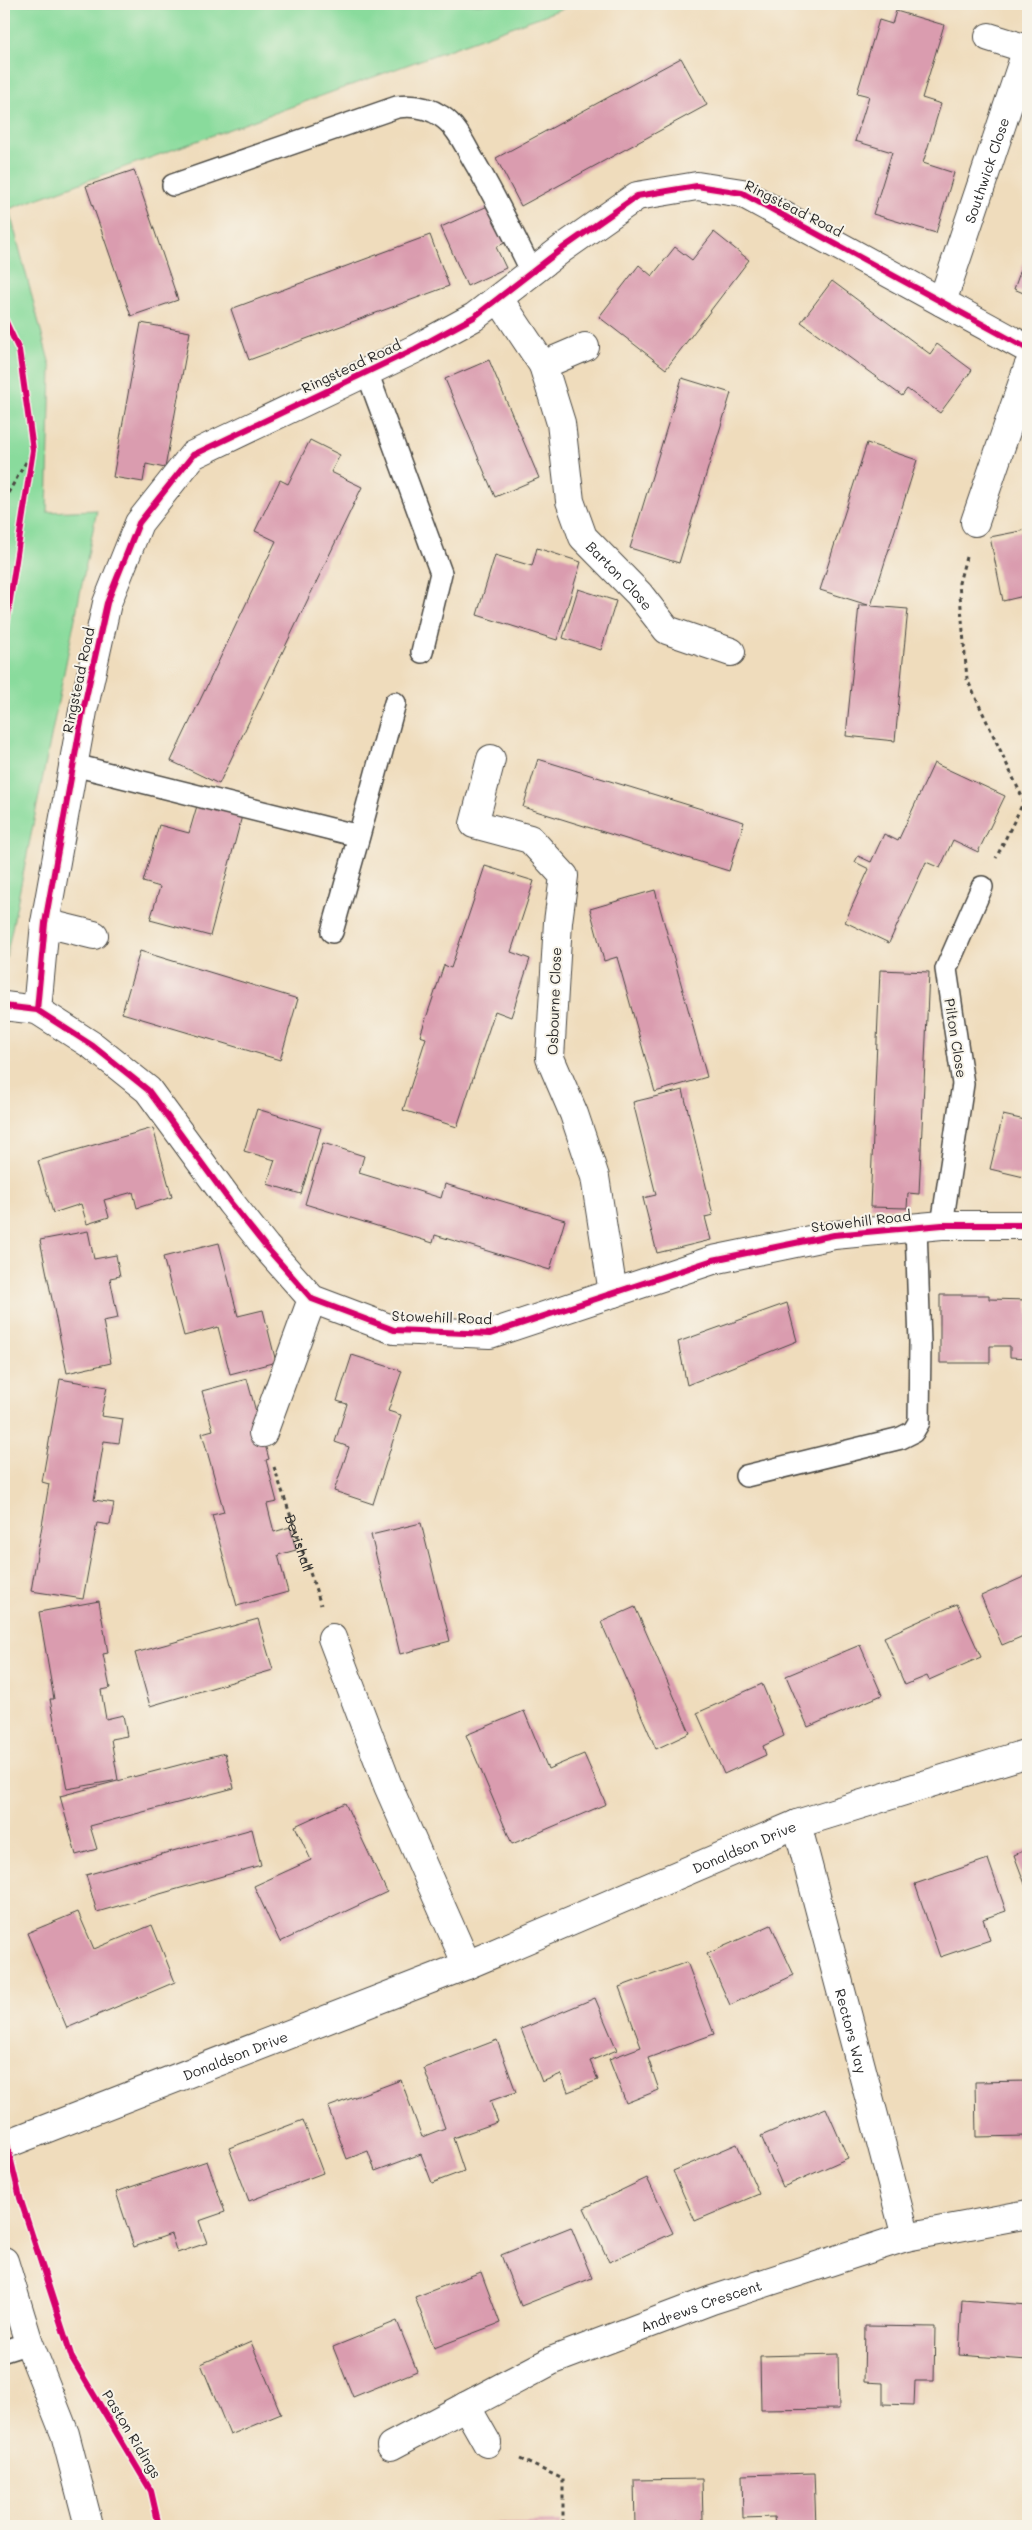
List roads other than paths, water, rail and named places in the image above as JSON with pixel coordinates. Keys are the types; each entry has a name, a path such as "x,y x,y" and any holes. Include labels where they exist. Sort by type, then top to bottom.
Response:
{"street":[{"name":"Southwick Close","path":"942,302 1026,49 989,37"},
{"name":"Ringstead Road","path":"37,1010 45,923 83,711 107,603 139,523 193,455 367,372 474,317 533,274 563,248 637,196 697,186 742,193 1028,348"},
{"name":"Barton Close","path":"499,298 543,364 561,423 570,501 583,537 639,594 667,630 731,652"},
{"path":"543,364 585,347"},
{"path":"975,522 1028,367"},
{"name":"Osbourne Close","path":"491,759 474,824 530,838 564,876 558,922 550,1058 574,1114 595,1177 613,1293"},
{"path":"45,923 94,935"},
{"name":"Stowehill Road","path":"4,1006 37,1010 93,1046 148,1090 243,1218 312,1299 394,1330 490,1334 713,1260 834,1235 942,1225 1028,1225"},
{"path":"263,1433 312,1299"},
{"path":"332,1638 388,1786 467,1965"},
{"name":"Donaldson Drive","path":"4,2145 467,1965 797,1824 1028,1753"},
{"name":"Rectors Way","path":"797,1824 906,2237"},
{"name":"Andrews Crescent","path":"391,2446 551,2361 712,2300 906,2237 1028,2214"},
{"path":"4,2260 16,2347 65,2434 89,2526"},
{"path":"466,2406 487,2443"}],"lane":[{"path":"173,186 397,107 408,106 429,110 442,116 456,130 497,200 533,274"},
{"path":"367,372 441,573 422,652"},
{"path":"332,932 395,702"},
{"path":"74,765 359,836"},
{"name":"Pilton Close","path":"942,1225 963,1084 946,969 982,887"},
{"path":"746,1476 901,1438 914,1432 919,1422 920,1343 916,1227"}]}
